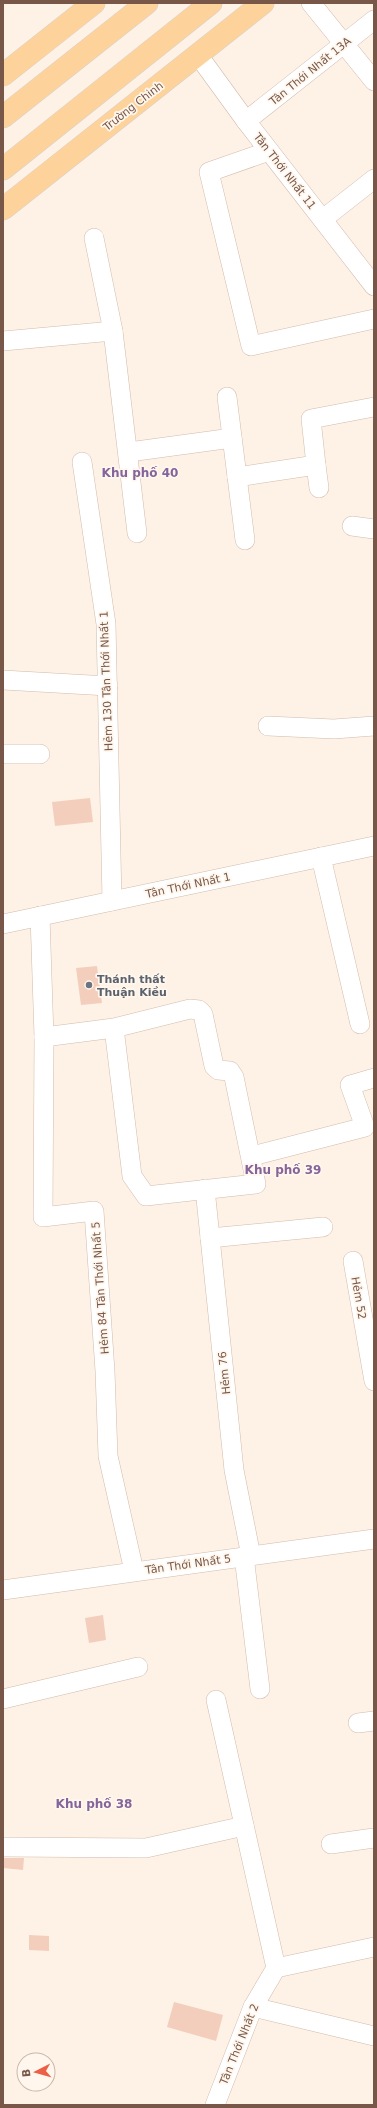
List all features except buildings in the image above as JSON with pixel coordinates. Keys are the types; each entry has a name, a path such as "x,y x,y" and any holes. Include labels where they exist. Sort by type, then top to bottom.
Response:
{"main road":[{"path":"3,117 147,3"},
{"path":"3,169 211,3"},
{"name":"Trường Chinh","path":"3,209 263,3"},
{"path":"3,75 89,5"}],"street":[{"path":"311,3 374,81"},
{"name":"Tân Thới Nhất 13A","path":"246,121 374,20"},
{"name":"Tân Thới Nhất 11","path":"198,55 246,121 374,286"},
{"path":"269,151 209,172 251,346 374,320"},
{"path":"323,219 374,179"},
{"path":"94,238 113,331 129,452 137,533"},
{"path":"3,341 113,331"},
{"path":"227,397 244,540"},
{"path":"319,488 311,419 374,407"},
{"path":"129,452 232,438"},
{"name":"Hẻm 130 Tân Thới Nhất 1","path":"82,462 106,624 112,901"},
{"path":"237,477 316,465"},
{"path":"352,526 374,529"},
{"path":"3,680 108,686"},
{"path":"268,726 337,729 374,726"},
{"path":"3,754 40,754"},
{"name":"Tân Thới Nhất 1","path":"3,924 374,846"},
{"path":"322,857 360,1024"},
{"name":"Hẻm 84 Tân Thới Nhất 5","path":"40,916 44,1037 43,1217 94,1211 105,1371 108,1456 134,1571"},
{"path":"44,1037 114,1028 190,1009 199,1010 202,1014 214,1066 218,1070 230,1071 234,1077 252,1156 256,1184 146,1196 132,1176 114,1028"},
{"path":"252,1156 365,1127 350,1085 374,1078"},
{"name":"Hẻm 76","path":"205,1189 234,1470 248,1556 260,1689"},
{"path":"210,1238 323,1227"},
{"name":"Hẻm 52","path":"353,1261 374,1382"},
{"name":"Tân Thới Nhất 5","path":"3,1590 374,1539"},
{"path":"3,1699 138,1667"},
{"path":"216,1700 276,1968 374,1947"},
{"path":"3,1847 146,1848 244,1826"},
{"path":"331,1844 374,1838"},
{"name":"Tân Thới Nhất 2","path":"215,2105 253,2007 276,1968"},
{"path":"253,2007 374,2036"}],"place":[{"name":"Thánh thất Thuận Kiều","path":"89,985"}],"district":[{"name":"Khu phố 40","path":"140,473"},
{"name":"Khu phố 39","path":"283,1170"},
{"name":"Khu phố 38","path":"94,1804"}]}
